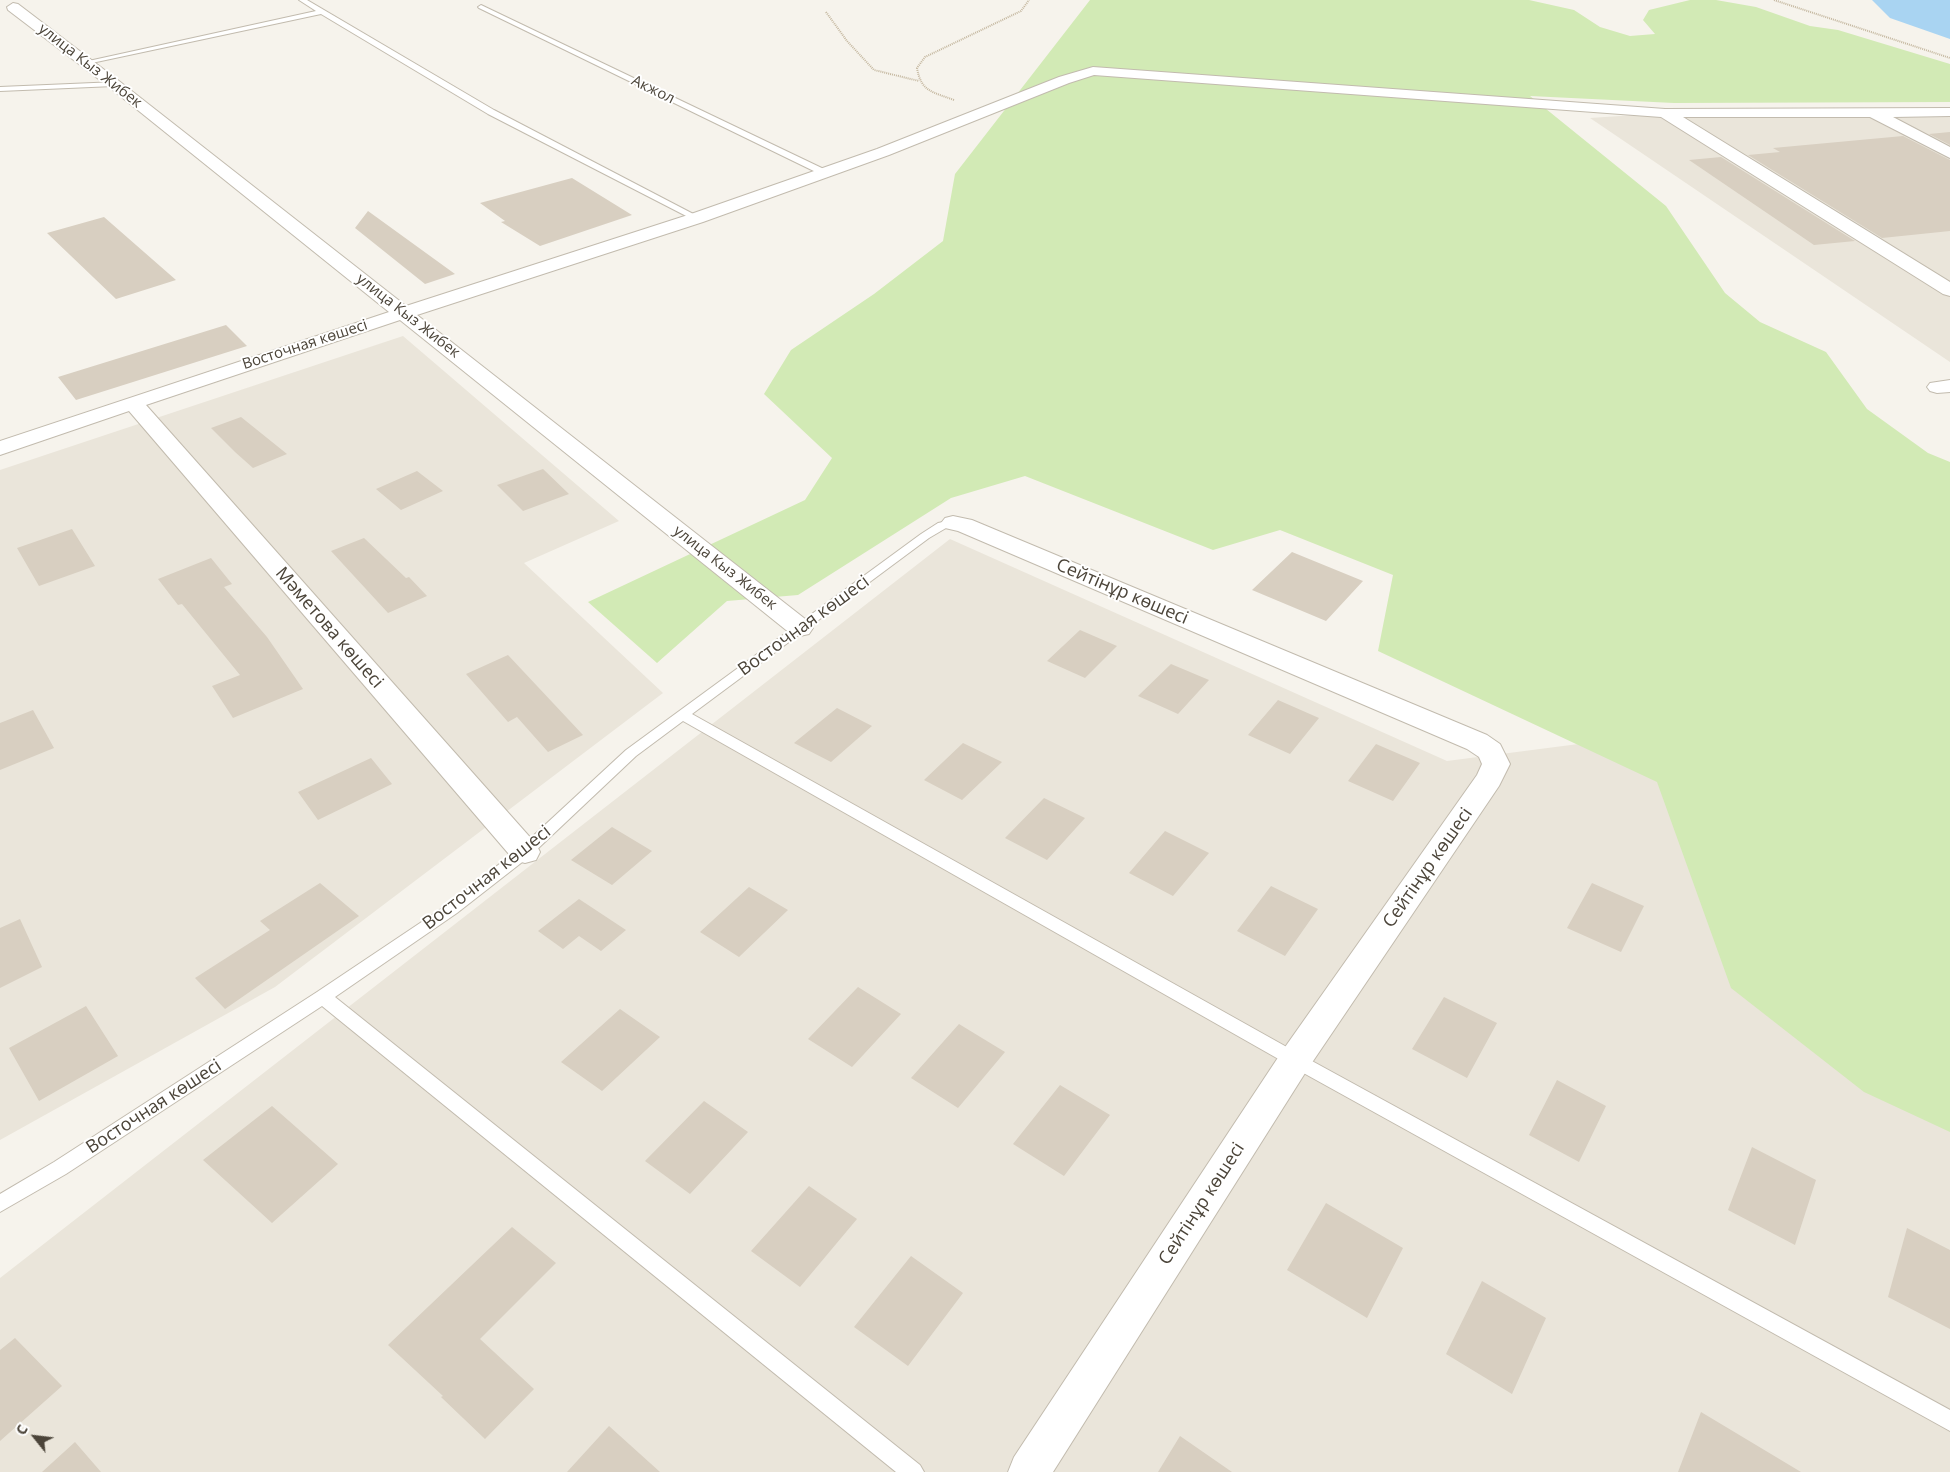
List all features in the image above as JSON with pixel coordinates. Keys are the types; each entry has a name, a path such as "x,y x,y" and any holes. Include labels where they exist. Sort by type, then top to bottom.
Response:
{"street":[{"name":"улица Кыз Жибек","path":"13,7 87,62 800,628"},
{"name":"Восточная көшесі","path":"0,448 404,313 697,218 884,152 1064,80 1092,71 1665,113 1950,112"},
{"path":"1874,112 1950,153"},
{"path":"1665,113 1950,290"},
{"name":"Мәметова көшесі","path":"133,403 524,852"},
{"name":"Сейтінұр көшесі","path":"952,523 964,525 1449,730 1476,742 1490,751 1496,764 1489,780 1295,1060 1029,1472"}],"lane":[{"path":"302,0 491,112 697,218"},
{"name":"Акжол","path":"481,7 825,173"},
{"path":"87,62 322,12"},
{"path":"0,89 114,84"},
{"name":"Восточная көшесі","path":"0,1204 60,1168 323,997 452,909 524,852 631,752 925,536 942,525 952,523"},
{"path":"683,715 1295,1060 1950,1421"},
{"path":"323,997 913,1472"}],"path":[{"path":"919,81 916,68 924,56 1021,11 1029,0"},
{"path":"1774,0 1950,58"},
{"path":"826,12 847,41 874,70 919,81 928,90 985,112"}],"shaded area":[{"path":"1950,112 1950,362 1590,118 1665,113"},
{"path":"403,336 619,521 524,563 663,693 275,987 0,1140 0,470"},
{"path":"950,539 1447,761 1950,696 1950,1472 0,1472 0,1278"}],"green space":[{"path":"1090,0 1529,0 1574,10 1600,27 1630,36 1655,34 1643,20 1649,10 1690,0 1716,0 1756,7 1810,26 1838,30 1950,64 1950,102 1674,103 1530,96 1666,206 1725,293 1760,322 1826,352 1867,409 1928,453 1950,462 1950,1132 1864,1092 1731,988 1657,782 1378,651 1393,575 1280,530 1213,550 1025,476 951,498 798,595 727,601 657,663 588,602 805,500 832,458 764,394 791,350 874,294 943,241 955,174"}],"water":[{"path":"1872,0 1950,0 1950,39 1890,18"}],"building":[{"path":"1950,132 1950,145 1929,134"},
{"path":"1903,136 1950,160 1950,231 1882,238 1748,155 1780,152 1773,148"},
{"path":"1721,157 1855,241 1814,245 1689,160"},
{"path":"572,178 632,215 540,246 501,222 505,221 480,203"},
{"path":"368,211 455,274 425,284 355,228"},
{"path":"104,217 176,280 116,299 47,233"},
{"path":"226,325 247,346 76,400 58,377"},
{"path":"241,417 287,454 253,468 211,428"},
{"path":"543,469 569,494 523,511 497,485"},
{"path":"417,471 443,491 401,510 376,489"},
{"path":"72,529 95,566 39,586 17,548"},
{"path":"364,538 406,578 409,577 427,596 388,613 331,551"},
{"path":"1292,552 1363,581 1326,621 1252,590"},
{"path":"211,558 232,584 224,587 267,637 303,689 233,718 212,686 240,675 182,604 178,605 158,579"},
{"path":"1080,630 1117,646 1085,678 1047,661"},
{"path":"508,655 583,735 548,752 517,717 508,722 466,674"},
{"path":"1171,664 1209,680 1178,714 1138,696"},
{"path":"1278,700 1319,718 1290,754 1248,735"},
{"path":"837,708 872,726 831,762 794,743"},
{"path":"33,710 54,748 0,770 0,723"},
{"path":"963,743 1002,762 962,800 924,780"},
{"path":"1376,744 1420,763 1393,801 1348,781"},
{"path":"371,758 392,784 318,820 298,792"},
{"path":"1044,798 1085,818 1047,860 1005,838"},
{"path":"612,827 652,851 612,885 571,860"},
{"path":"1165,831 1209,853 1173,896 1129,873"},
{"path":"320,883 359,916 225,1009 195,978 270,930 260,921"},
{"path":"1592,883 1644,906 1621,952 1567,928"},
{"path":"1271,886 1318,909 1285,956 1237,931"},
{"path":"749,887 788,910 739,957 700,932"},
{"path":"579,899 626,930 601,951 579,936 563,949 538,931"},
{"path":"20,919 42,967 0,988 0,928"},
{"path":"858,987 901,1014 852,1067 808,1039"},
{"path":"1444,997 1497,1023 1467,1078 1412,1049"},
{"path":"86,1006 118,1056 39,1101 9,1048"},
{"path":"620,1009 660,1037 602,1091 561,1062"},
{"path":"959,1024 1005,1052 958,1108 911,1078"},
{"path":"1557,1080 1606,1106 1579,1162 1529,1135"},
{"path":"1060,1085 1110,1115 1064,1176 1013,1144"},
{"path":"704,1101 748,1132 690,1194 645,1161"},
{"path":"272,1106 338,1164 272,1223 203,1160"},
{"path":"1752,1147 1816,1180 1795,1245 1728,1210"},
{"path":"809,1186 857,1219 800,1287 751,1251"},
{"path":"1326,1203 1403,1248 1367,1318 1287,1270"},
{"path":"512,1227 556,1263 480,1339 534,1389 485,1439 441,1397 443,1396 388,1345"},
{"path":"1907,1228 1950,1250 1950,1329 1888,1297"},
{"path":"911,1256 963,1293 908,1366 854,1327"},
{"path":"1482,1281 1546,1318 1512,1394 1446,1354"},
{"path":"15,1338 62,1386 0,1441 0,1350"},
{"path":"1701,1412 1801,1472 1678,1472"},
{"path":"609,1426 660,1472 567,1472"},
{"path":"1180,1436 1232,1472 1158,1472"},
{"path":"75,1442 101,1472 42,1472"}]}
